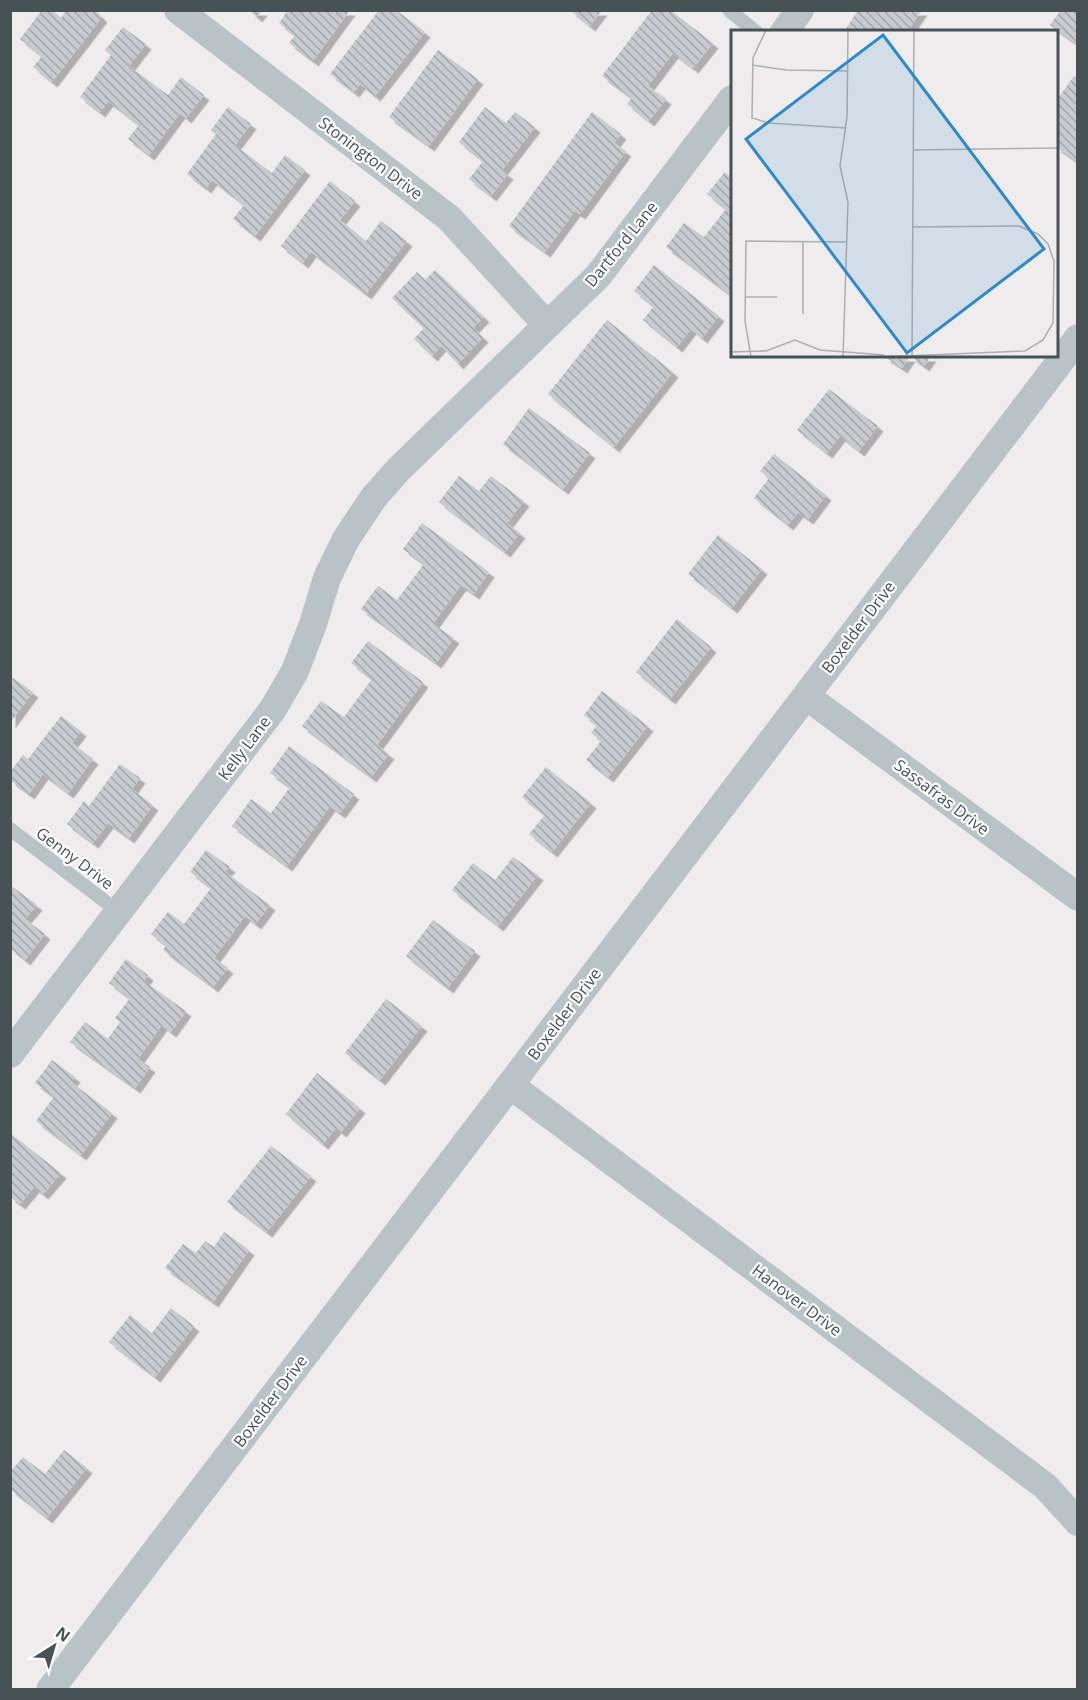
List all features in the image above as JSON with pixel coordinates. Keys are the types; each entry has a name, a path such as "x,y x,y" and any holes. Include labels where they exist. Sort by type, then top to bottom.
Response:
{"street":[{"name":"Stonington Drive","path":"178,10 449,218 547,325"},
{"path":"785,30 800,10"},
{"name":"Dartford Lane","path":"444,426 598,276 731,100"},
{"name":"Boxelder Drive","path":"50,1689 1077,338"},
{"name":"Kelly Lane","path":"10,1054 273,709 295,671 327,578 346,539 374,497 399,469 444,426"},
{"name":"Sassafras Drive","path":"806,696 1077,897"},
{"name":"Hanover Drive","path":"510,1085 1046,1486 1077,1522"}],"lane":[{"path":"729,10 754,30"},
{"name":"Genny Drive","path":"10,829 119,912"}],"building":[{"path":"42,10 52,10 61,18 66,10 95,10 102,17 52,82 33,67 42,56 20,39"},
{"path":"249,10 262,10 257,17"},
{"path":"288,10 350,10 313,61 289,43 295,35 279,23"},
{"path":"379,10 396,10 425,32 375,96 360,84 354,92 330,74"},
{"path":"570,10 602,10 590,26"},
{"path":"652,10 670,10 713,43 693,68 673,53 648,86 666,99 649,121 627,104 632,98 602,76"},
{"path":"858,10 922,10 908,30 845,30"},
{"path":"1061,10 1078,10 1078,45 1058,30 1050,25"},
{"path":"123,27 146,44 129,66 168,95 181,77 204,95 186,118 180,113 149,155 128,139 139,125 108,101 100,112 80,97 111,55 105,50"},
{"path":"438,50 478,79 429,146 389,117"},
{"path":"1074,76 1078,79 1078,162 1058,148 1058,98"},
{"path":"228,107 251,124 235,145 272,173 285,155 305,170 255,236 233,219 244,205 212,180 206,188 187,174 216,134 211,130"},
{"path":"485,107 506,123 515,112 535,127 502,170 508,174 491,196 469,179 483,161 459,142"},
{"path":"592,112 621,134 614,143 626,151 580,214 575,211 545,252 509,226"},
{"path":"725,172 731,177 731,295 666,247 684,223 704,237 726,209 707,194"},
{"path":"330,181 355,201 340,220 366,241 381,221 407,241 366,294 311,252 303,263 281,246"},
{"path":"654,265 719,316 702,338 691,329 677,347 643,320 654,306 634,291"},
{"path":"435,270 484,317 473,328 483,337 458,364 441,346 432,356 414,339 424,328 392,298 417,272 425,280"},
{"path":"607,320 673,372 614,447 548,394"},
{"path":"886,357 909,357 902,368"},
{"path":"911,357 930,357 924,366"},
{"path":"829,389 878,426 859,451 840,436 827,453 797,430"},
{"path":"529,408 590,453 563,489 503,444"},
{"path":"774,454 826,495 808,519 798,512 788,525 754,498 769,478 760,471"},
{"path":"459,476 479,491 491,476 524,501 507,523 520,533 505,552 439,502"},
{"path":"422,523 489,572 474,594 461,585 433,624 454,638 436,663 361,609 378,586 397,600 424,564 403,549"},
{"path":"718,535 762,569 732,608 688,574"},
{"path":"677,619 711,647 670,699 636,672"},
{"path":"368,641 423,682 377,745 389,754 371,777 302,726 321,701 344,717 372,679 351,663"},
{"path":"13,678 33,692 10,723 10,681"},
{"path":"602,691 648,726 608,777 586,760 601,741 591,733 597,725 584,715"},
{"path":"61,716 81,731 72,743 93,759 68,793 43,774 29,794 10,780 10,772 23,755 28,759"},
{"path":"289,746 354,794 340,813 330,806 287,866 232,826 251,799 271,813 290,787 270,773"},
{"path":"120,764 140,778 132,789 153,805 129,838 108,823 93,843 67,824 84,801 89,806"},
{"path":"546,767 591,803 552,852 529,834 545,815 522,797"},
{"path":"206,850 230,867 225,872 270,905 256,924 245,916 214,958 228,968 213,987 163,950 166,945 151,934 168,912 184,924 211,888 190,872"},
{"path":"513,857 538,875 498,926 452,890 473,863 495,880"},
{"path":"10,885 37,905 25,919 45,934 25,960 10,948"},
{"path":"433,920 475,951 448,988 406,956"},
{"path":"126,959 148,975 144,981 186,1011 171,1032 162,1025 138,1059 150,1067 135,1088 70,1042 85,1022 108,1039 120,1022 115,1018 130,998 109,983"},
{"path":"386,999 422,1026 380,1080 345,1053"},
{"path":"52,1060 75,1077 71,1082 112,1113 81,1155 36,1121 54,1097 35,1083"},
{"path":"317,1073 360,1108 341,1132 336,1128 323,1144 286,1114"},
{"path":"10,1133 61,1173 43,1194 34,1187 20,1204 10,1197"},
{"path":"271,1146 311,1176 267,1232 227,1202"},
{"path":"224,1232 249,1250 213,1302 165,1268 183,1244 196,1253 205,1241 214,1247"},
{"path":"171,1308 194,1326 155,1377 109,1342 130,1315 152,1333"},
{"path":"64,1450 87,1468 47,1518 10,1489 10,1472 23,1457 45,1474"}]}
